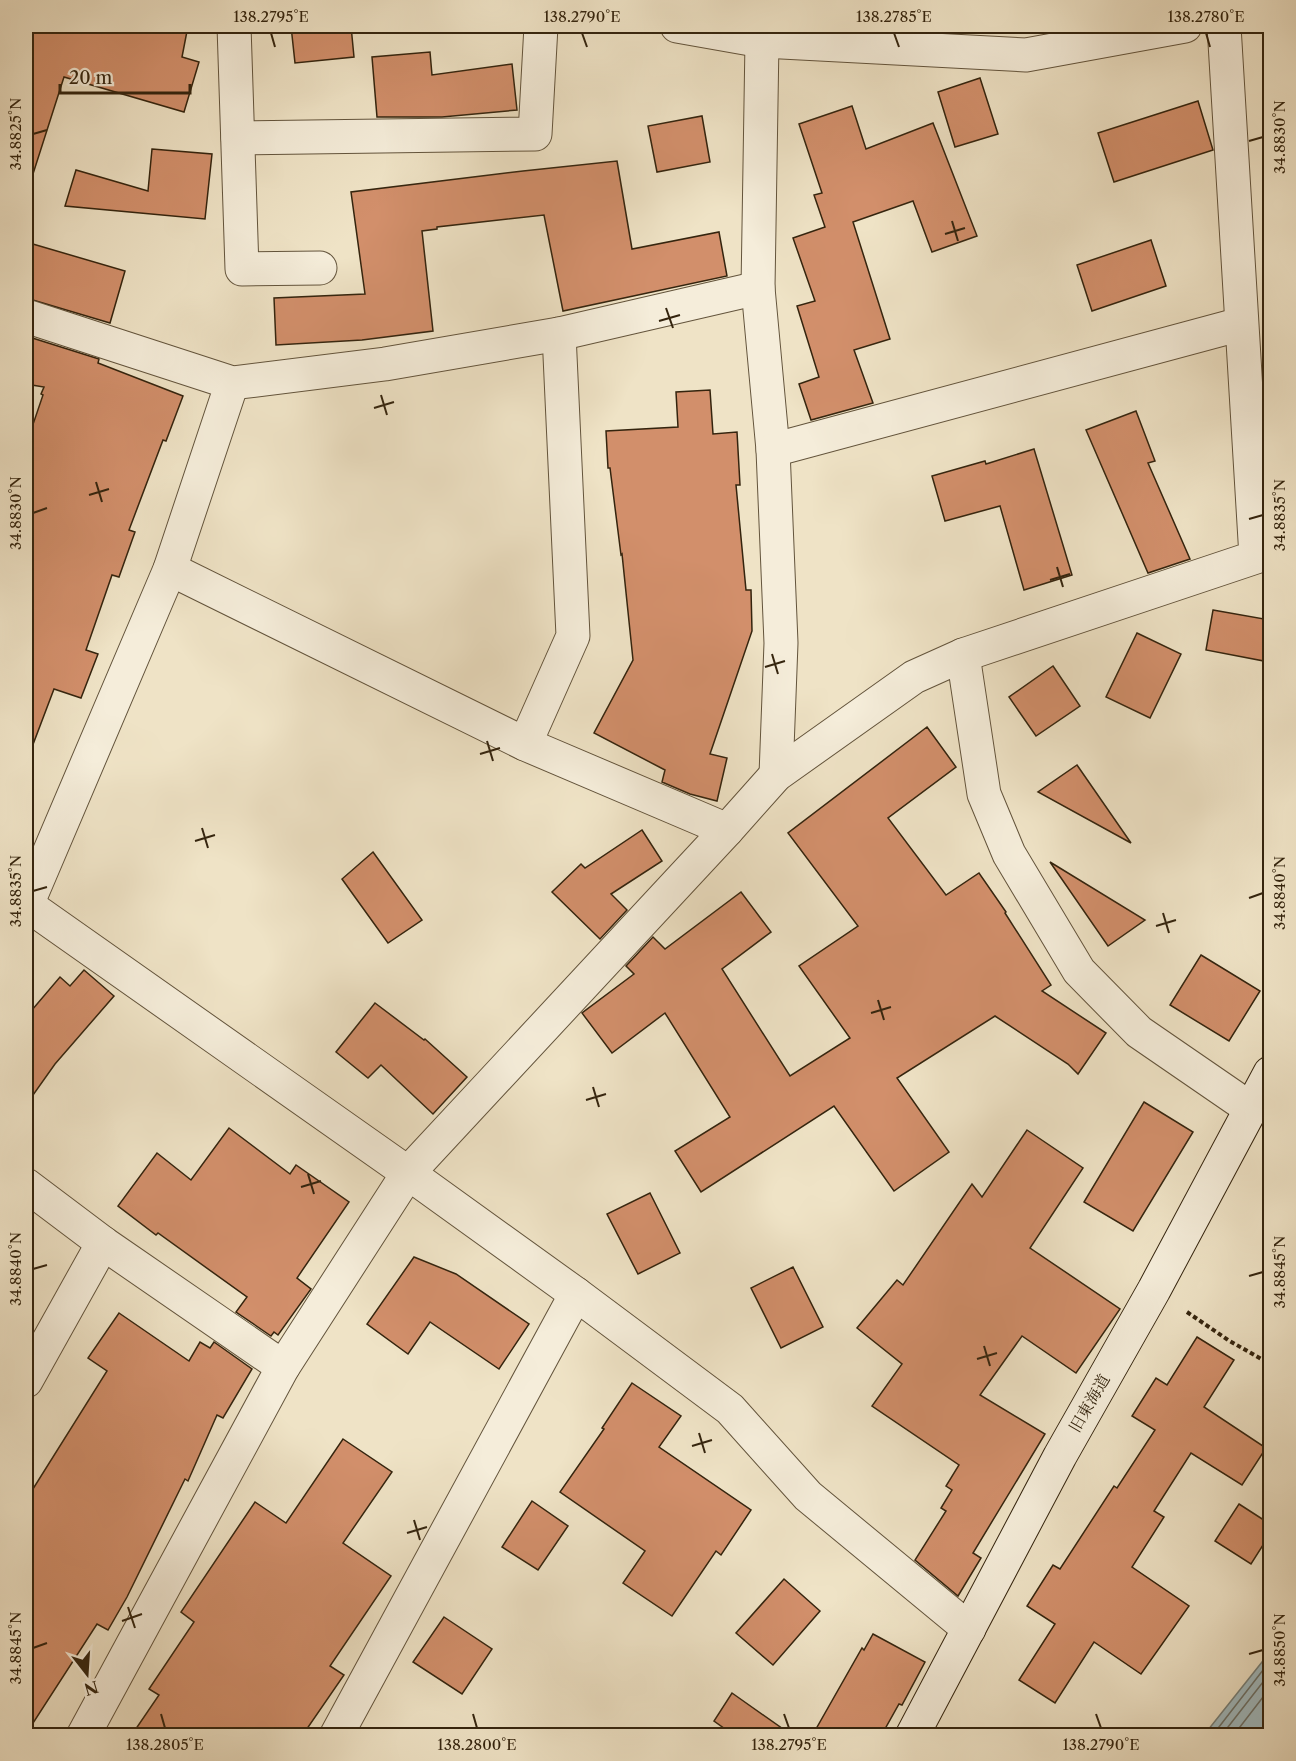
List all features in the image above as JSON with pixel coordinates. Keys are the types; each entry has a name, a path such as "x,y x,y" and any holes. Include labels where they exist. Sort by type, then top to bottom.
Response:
{"street":[{"path":"234,26 242,269 320,268"},
{"path":"238,138 535,134 541,26"},
{"path":"677,26 1026,55 1185,26"},
{"path":"83,1736 283,1367 408,1173 776,775 915,677 963,655 1256,557 1224,26"},
{"path":"763,33 758,288 773,450 781,643 776,775"},
{"path":"26,316 232,383 385,364 559,334 758,288"},
{"path":"773,450 1241,324"},
{"path":"525,744 573,636 559,334"},
{"path":"232,383 170,569 26,905 408,1173 730,1409 808,1496 969,1629"},
{"path":"170,569 525,744 727,830"},
{"path":"963,655 984,794 1009,854 1079,971 1139,1032 1251,1109"},
{"name":"旧東海道","path":"912,1736 1060,1456 1154,1290 1270,1073"},
{"path":"26,1185 103,1243 283,1367"},
{"path":"26,1381 103,1243"},
{"path":"336,1736 576,1294"}],"path":[{"path":"1154,1290 1228,1340 1270,1364"}],"water":[{"path":"1270,1652 1270,1735 1204,1735"}],"building":[{"path":"26,26 188,26 182,57 199,62 184,112 64,77 33,174 26,173"},
{"path":"291,26 351,26 354,57 295,63"},
{"path":"430,52 432,75 512,64 517,110 442,117 377,117 372,57"},
{"path":"980,78 998,134 955,147 938,92"},
{"path":"1198,101 1213,150 1114,182 1098,133"},
{"path":"852,106 866,149 933,123 977,236 932,252 913,201 853,222 890,339 854,350 873,403 811,420 799,384 819,377 797,306 815,301 793,238 825,227 814,195 822,193 799,124"},
{"path":"702,116 710,162 657,172 648,126"},
{"path":"152,149 212,154 205,219 65,206 76,170 148,191"},
{"path":"617,161 632,249 719,232 727,276 563,311 544,215 437,227 437,229 422,231 433,331 362,340 276,345 274,298 365,294 351,192"},
{"path":"1151,240 1166,286 1092,311 1077,265"},
{"path":"26,242 125,271 110,323 26,298"},
{"path":"26,336 99,359 98,363 183,396 166,441 163,440 129,530 135,532 119,577 112,575 86,650 98,654 81,698 54,689 29,755 26,754 26,445 44,387 26,384"},
{"path":"710,390 713,434 737,432 740,485 736,485 746,590 751,590 752,631 710,754 727,758 717,801 690,794 662,782 665,770 594,733 633,660 622,554 610,468 608,468 606,431 678,427 676,392"},
{"path":"1136,411 1155,461 1148,463 1190,559 1148,573 1086,430"},
{"path":"1034,449 1072,575 1024,590 1000,506 945,521 932,476 985,461 986,464"},
{"path":"1213,610 1270,620 1264,661 1206,650"},
{"path":"1137,633 1181,654 1150,718 1106,697"},
{"path":"1053,666 1080,706 1036,736 1009,697"},
{"path":"927,727 956,767 888,818 946,895 979,873 1051,985 1042,991 1106,1033 1078,1074 1068,1064 995,1016 897,1078 949,1152 894,1191 834,1106 701,1192 675,1151 730,1117 665,1013 612,1053 582,1013 634,974 626,966 653,937 665,949 741,892 771,932 722,969 790,1076 850,1038 799,966 858,926 788,833"},
{"path":"1077,765 1131,843 1038,792"},
{"path":"642,830 662,861 611,894 627,910 600,939 552,892 581,864 585,868"},
{"path":"373,852 422,920 388,943 342,879"},
{"path":"1050,862 1145,920 1108,946"},
{"path":"1201,955 1260,991 1229,1041 1170,1005"},
{"path":"84,970 114,996 55,1064 26,1105 26,1017 60,977 70,986"},
{"path":"375,1003 425,1039 467,1077 433,1114 381,1065 368,1078 336,1052"},
{"path":"1144,1102 1193,1132 1133,1231 1084,1202"},
{"path":"229,1128 290,1174 296,1165 349,1202 297,1278 311,1289 278,1335 274,1332 271,1336 236,1312 247,1297 118,1206 157,1153 191,1180"},
{"path":"1027,1130 1083,1168 1030,1248 1120,1309 1076,1373 1022,1336 980,1395 1045,1434 973,1553 981,1558 958,1596 915,1560 946,1511 941,1508 952,1490 946,1486 959,1465 872,1406 902,1364 857,1328 897,1280 903,1285 972,1184 982,1197"},
{"path":"650,1193 680,1253 638,1274 607,1214"},
{"path":"414,1257 456,1274 529,1324 499,1369 430,1322 408,1354 367,1324"},
{"path":"793,1267 823,1327 781,1348 751,1288"},
{"path":"119,1313 189,1361 200,1342 210,1348 214,1342 252,1369 223,1418 217,1415 188,1481 185,1479 127,1597 108,1630 97,1624 26,1734 26,1500 107,1371 88,1358"},
{"path":"1197,1337 1234,1360 1204,1407 1266,1448 1242,1485 1191,1453 1154,1511 1164,1517 1132,1567 1189,1606 1141,1674 1094,1642 1055,1703 1019,1680 1055,1624 1027,1606 1053,1565 1060,1569 1114,1486 1117,1488 1155,1430 1132,1416 1156,1378 1167,1385"},
{"path":"632,1383 681,1416 659,1447 751,1510 721,1555 716,1551 672,1616 623,1583 645,1551 560,1492 604,1429 602,1428"},
{"path":"343,1439 392,1472 343,1543 391,1576 330,1666 344,1675 302,1736 131,1736 159,1695 149,1689 194,1622 181,1612 255,1502 286,1523"},
{"path":"532,1501 568,1526 538,1570 502,1547"},
{"path":"1239,1504 1270,1524 1270,1534 1251,1564 1215,1541"},
{"path":"784,1579 820,1611 773,1665 736,1633"},
{"path":"444,1617 492,1649 462,1694 413,1662"},
{"path":"873,1634 925,1662 902,1705 899,1704 881,1736 812,1736 862,1648 864,1650"},
{"path":"732,1693 793,1736 735,1736 714,1721"}]}
